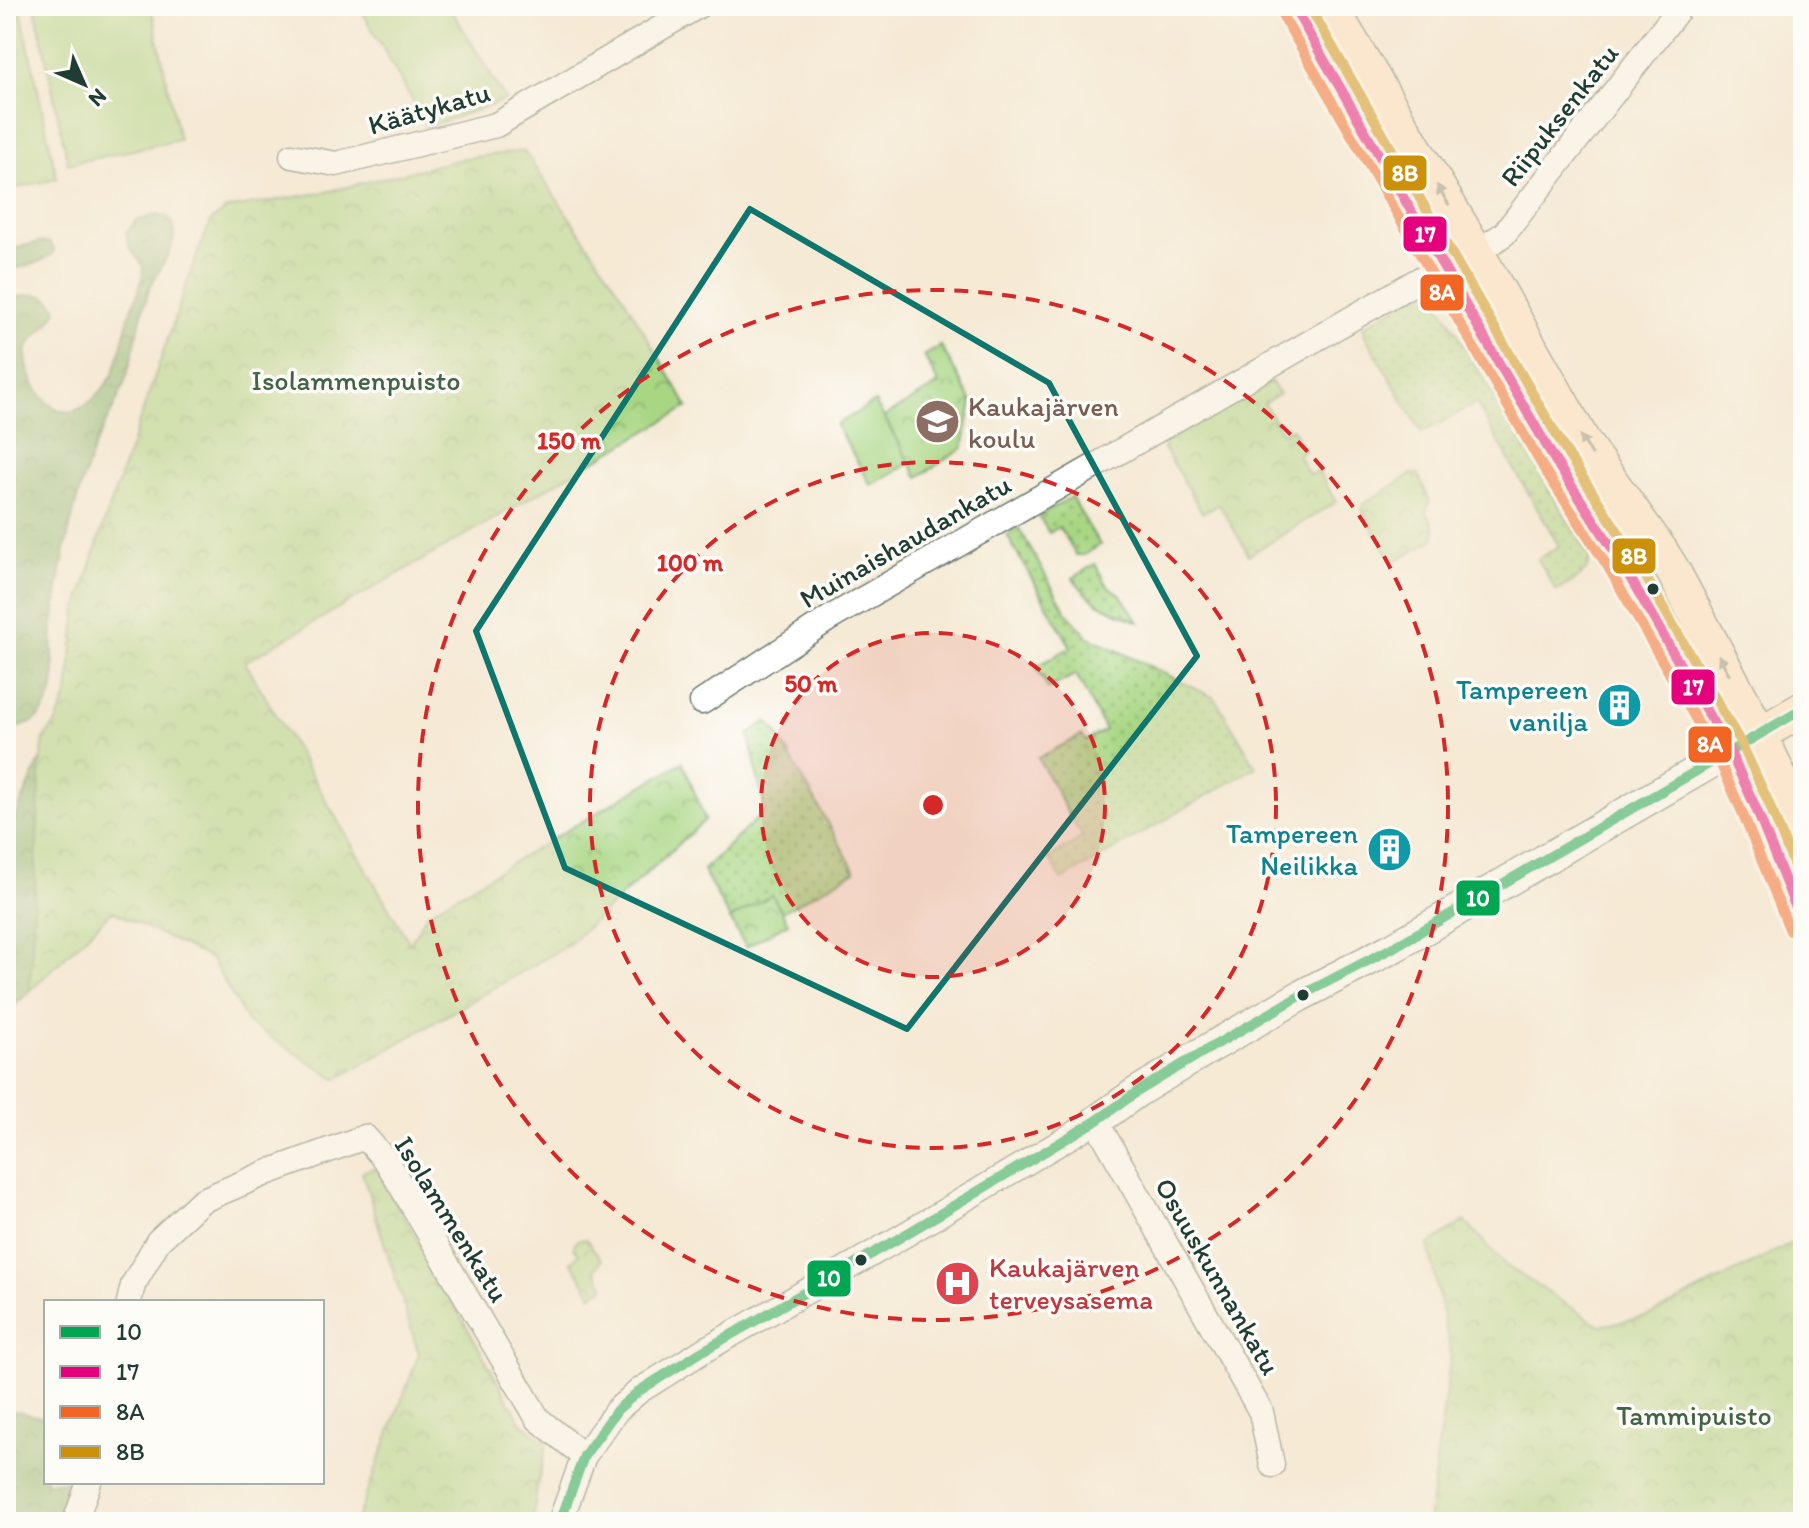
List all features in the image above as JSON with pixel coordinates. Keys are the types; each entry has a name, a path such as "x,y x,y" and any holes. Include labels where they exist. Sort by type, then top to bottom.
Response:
{"main road":[{"path":"1293,6 1556,462 1620,560 1730,752 1803,926"},
{"path":"1330,6 1476,251 1585,445 1673,571 1760,734 1803,830"},
{"path":"1730,752 1803,709"}],"street":[{"name":"Käätykatu","path":"292,156 336,164 496,125 698,6"},
{"name":"Riipuksenkatu","path":"1476,251 1504,234 1681,6"},
{"name":"Muinaishaudankatu","path":"702,702 830,618 1417,281 1476,251"},
{"path":"560,1522 584,1456 617,1410 639,1391 1096,1121 1203,1052 1394,947 1730,752"},
{"name":"Osuuskunnankatu","path":"1096,1121 1261,1412 1272,1465"},
{"name":"Isolammenkatu","path":"129,1300 133,1285 158,1241 201,1201 266,1173 365,1137 387,1162 538,1419 584,1456"},
{"path":"75,1522 88,1484"}],"highlighted area":[{"path":"750,209 1049,383 1197,656 907,1029 565,868 476,631"}],"green space":[{"path":"6,6 20,6 57,179 6,190"},
{"path":"35,6 151,6 179,140 68,164"},
{"path":"370,6 449,6 506,100 427,127 362,11"},
{"name":"Isolammenpuisto","path":"524,151 620,291 688,407 245,662 410,944 427,913 683,762 705,820 568,945 337,1079 248,1023 211,959 112,911 30,991 44,738 56,723 68,693 77,610 104,523 211,221 226,209 330,191 465,158"},
{"path":"156,215 171,221 174,240 150,288 125,381 92,453 76,503 62,563 53,624 54,677 51,697 34,721 24,726 6,727 6,301 42,295 53,303 57,310 54,316 27,349 29,371 38,391 52,406 67,412 82,407 98,394 113,374 142,280 143,266 129,246 126,232 136,221"},
{"path":"40,242 50,243 53,254 37,263 6,271 6,250"},
{"path":"1432,291 1590,558 1582,574 1556,591 1538,559 1559,546 1476,403 1422,433 1365,336 1363,327 1421,292"},
{"path":"941,346 972,402 963,448 918,477 884,417 939,384 924,356"},
{"path":"1271,381 1279,394 1264,403 1282,433 1292,428 1304,450 1298,455 1309,475 1318,471 1336,502 1249,555 1219,504 1202,513 1164,448 1164,442"},
{"path":"875,402 910,463 871,485 836,425"},
{"path":"1412,474 1418,474 1430,501 1426,511 1435,536 1396,560 1391,559 1362,510 1363,504"},
{"path":"1071,497 1100,545 1084,555 1076,555 1059,527 1049,533 1039,516"},
{"path":"1018,527 1067,613 1087,636 1215,698 1256,767 1062,880 1049,858 1083,837 1038,758 1082,735 1086,741 1105,730 1076,674 1048,689 1036,667 1071,647 1007,535"},
{"path":"1095,564 1107,586 1120,594 1139,622 1094,600 1073,578"},
{"path":"767,721 777,733 855,871 782,912 772,896 730,919 703,870 765,811 749,735"},
{"path":"58,755 40,945 31,964 30,991 6,1014 6,838 41,758"},
{"path":"772,895 788,923 746,947 730,919"},
{"path":"376,1167 521,1422 547,1443 533,1522 356,1522 419,1354 362,1172"},
{"name":"Tammipuisto","path":"1465,1221 1505,1265 1601,1326 1651,1315 1803,1237 1803,1522 1428,1522 1451,1354 1428,1245"},
{"path":"579,1239 586,1239 602,1260 595,1270 605,1287 592,1295 571,1262 579,1254 574,1244"},
{"path":"6,1409 44,1418 44,1484 75,1484 64,1522 6,1522"}],"transit line":[{"name":"17","path":"1293,6 1556,462 1620,560 1730,752 1803,926"},
{"name":"8B","path":"1309,6 1568,455 1632,553 1742,745 1803,888"},
{"name":"8A","path":"1281,13 1544,469 1608,567 1718,758 1790,931"},
{"name":"10","path":"560,1522 584,1456 617,1410 639,1391 1096,1121 1203,1052 1394,947 1803,709"}],"place":[{"name":"Kaukajärven koulu","path":"937,422"},
{"name":"Tampereen vanilja","path":"1619,705"},
{"name":"Tampereen Neilikka","path":"1389,849"},
{"name":"Kaukajärven terveysasema","path":"958,1283"}]}
